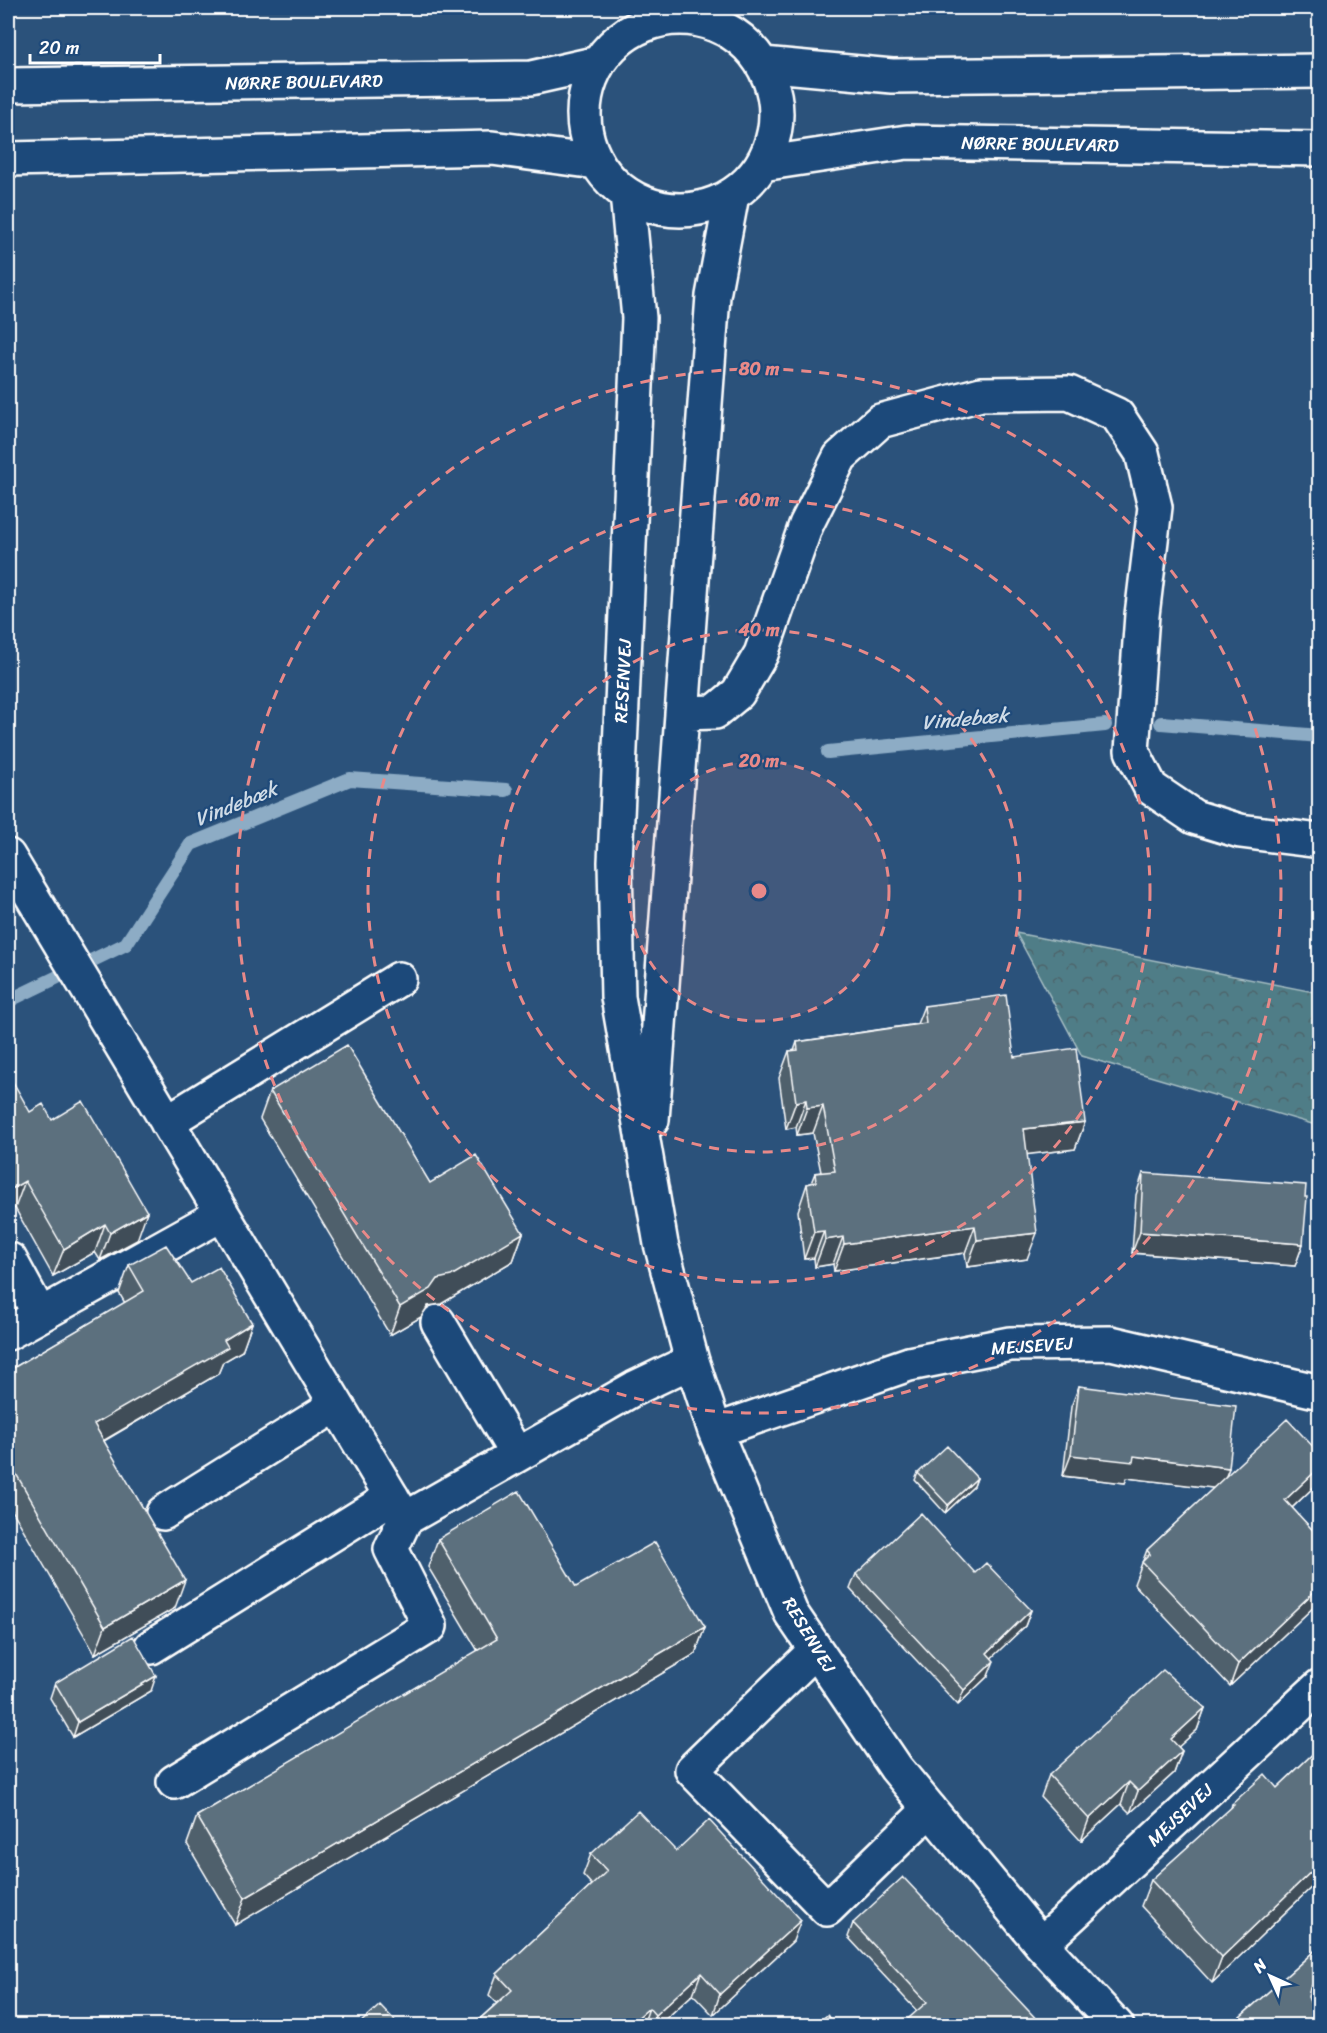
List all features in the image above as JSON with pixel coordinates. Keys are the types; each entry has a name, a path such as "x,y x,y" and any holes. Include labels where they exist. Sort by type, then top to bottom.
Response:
{"street":[{"path":"650,15 693,18 716,24 735,21 763,64 774,88 777,114 773,140 762,164 749,181 732,195 706,206 679,210 652,206 627,194 610,180 596,162 587,138 584,112 588,87 598,63 619,39 650,15"},
{"name":"NØRRE BOULEVARD","path":"8,86 531,78 598,63"},
{"path":"763,64 892,76 1320,71"},
{"name":"NØRRE BOULEVARD","path":"762,164 907,142 1320,149"},
{"path":"8,159 492,148 596,162"},
{"name":"RESENVEJ","path":"627,194 639,318 615,862 618,997 661,1244 692,1361 715,1431 791,1613 896,1768 1041,1944 1118,2025"},
{"name":"RESENVEJ","path":"649,1167 713,296 732,195"},
{"path":"682,712 715,712 738,693 761,654 806,525 840,457 880,421 981,394 1069,393 1117,415 1142,453 1155,507 1142,615 1132,752 1151,788 1194,817 1240,831 1320,841"},
{"path":"8,856 398,1508 391,1549 430,1626 174,1782"},
{"path":"167,1122 399,979"},
{"path":"8,1333 222,1214"},
{"path":"8,1262 10,1260 40,1315"},
{"path":"438,1322 517,1455"},
{"name":"MEJSEVEJ","path":"715,1431 909,1364 1010,1344 1111,1342 1320,1392"},
{"path":"151,1647 398,1508 517,1455 635,1388 692,1361"},
{"path":"163,1513 336,1405"},
{"path":"816,1650 692,1770 827,1910 930,1809"},
{"name":"MEJSEVEJ","path":"1041,1944 1320,1686"}],"green space":[{"path":"1016,933 1319,993 1319,1126 1082,1056"}],"building":[{"path":"1006,995 1014,1057 1076,1048 1085,1122 1024,1129 1037,1233 977,1240 975,1226 844,1244 843,1237 825,1240 824,1231 814,1232 807,1184 816,1182 815,1173 835,1171 823,1106 807,1108 806,1100 796,1102 789,1051 798,1050 797,1042 926,1023 924,1006"},
{"path":"347,1045 430,1183 476,1155 523,1233 451,1276 438,1279 431,1289 400,1307 270,1091"},
{"path":"8,1073 30,1112 43,1104 52,1120 83,1101 147,1212 110,1233 105,1224 64,1249 25,1181 8,1191"},
{"path":"1143,1173 1306,1185 1303,1244 1140,1232"},
{"path":"166,1245 191,1283 219,1267 252,1323 224,1340 228,1347 94,1424 185,1580 105,1627 15,1472 8,1476 8,1371 144,1291 129,1265"},
{"path":"1079,1386 1236,1406 1229,1468 1134,1456 1133,1462 1071,1455"},
{"path":"1287,1419 1320,1454 1320,1467 1285,1500 1320,1538 1320,1586 1238,1664 1142,1562 1150,1554 1147,1550"},
{"path":"947,1446 977,1478 948,1505 918,1473"},
{"path":"519,1491 576,1587 655,1542 705,1627 245,1898 197,1816 497,1639 438,1539"},
{"path":"921,1513 975,1573 986,1563 1031,1610 987,1653 994,1661 964,1690 856,1574"},
{"path":"133,1636 156,1676 78,1722 55,1683"},
{"path":"1163,1670 1205,1708 1171,1739 1182,1751 1138,1791 1129,1782 1089,1819 1049,1775"},
{"path":"1320,1747 1320,1863 1222,1957 1151,1880 1265,1774 1277,1788"},
{"path":"638,1811 676,1851 709,1820 801,1920 720,1994 701,1973 655,2015 649,2008 629,2025 473,2025 512,1990 497,1974 607,1871 591,1854"},
{"path":"903,1877 1042,2025 901,2025 927,2002 853,1923"},
{"path":"1320,1946 1320,1979 1316,1980 1310,1988 1308,1997 1313,2009 1320,2014 1320,2025 1246,2025 1239,2018"},
{"path":"380,2005 399,2025 358,2025"},
{"path":"827,2015 837,2025 816,2025"}],"waterway":[{"name":"Vindebæk","path":"1161,723 1320,736"},
{"name":"Vindebæk","path":"828,752 1105,725"},
{"name":"Vindebæk","path":"8,1001 126,944 191,844 350,779 506,790"}]}
